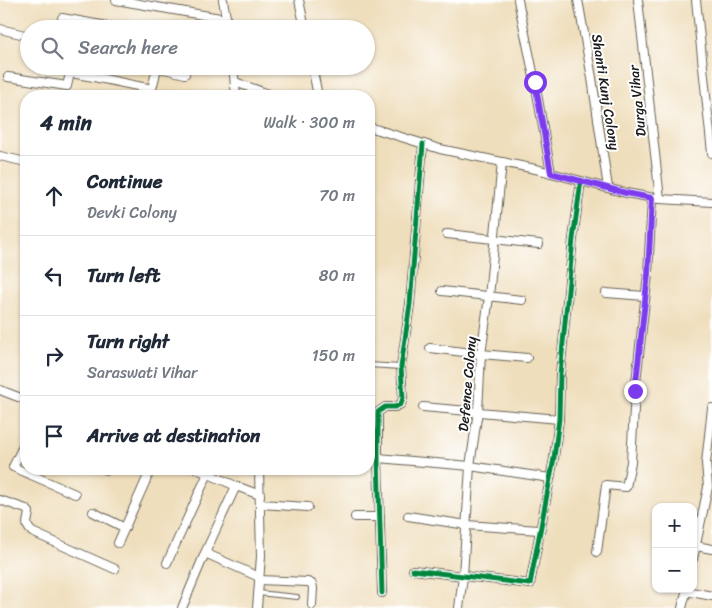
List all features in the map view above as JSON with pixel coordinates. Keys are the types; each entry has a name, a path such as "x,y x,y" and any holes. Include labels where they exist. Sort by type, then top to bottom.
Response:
{"street":[{"path":"116,0 226,19 223,0"},
{"path":"299,0 303,20"},
{"path":"518,0 551,173"},
{"name":"Shanti Kunj Colony","path":"578,0 592,78 608,188"},
{"name":"Durga Vihar","path":"597,552 606,485 626,487 631,462 635,391 656,199 638,0"},
{"path":"696,0 712,152"},
{"path":"62,18 73,20"},
{"path":"0,29 20,34"},
{"path":"8,77 67,86 70,75"},
{"path":"82,75 141,90"},
{"path":"152,90 153,75"},
{"path":"234,75 236,90"},
{"path":"314,75 317,90"},
{"path":"235,82 257,90"},
{"path":"375,129 440,149 551,173 656,199 712,202"},
{"path":"382,593 378,412 385,407 395,407 400,404 403,398 401,366 410,304 423,144"},
{"path":"0,156 20,161"},
{"name":"Defence Colony","path":"459,608 463,576 470,466 478,411 481,354 489,297 502,162"},
{"path":"413,570 530,584 559,419 560,374 573,239 581,181"},
{"path":"447,234 539,244"},
{"path":"442,291 522,300"},
{"path":"606,293 645,296"},
{"path":"430,348 527,358"},
{"path":"0,390 20,398"},
{"path":"423,407 559,419"},
{"path":"697,541 708,487 706,463 712,408"},
{"path":"20,452 13,467 20,470"},
{"path":"378,458 470,466 550,478"},
{"path":"31,475 75,494"},
{"path":"118,543 148,475"},
{"path":"167,563 207,475"},
{"path":"216,475 236,486 260,495"},
{"path":"257,608 261,548 259,475"},
{"path":"182,608 236,486"},
{"path":"0,500 26,509 29,512 26,524 32,532 115,569"},
{"path":"260,504 308,507"},
{"path":"93,512 125,528"},
{"path":"354,516 380,517"},
{"path":"408,516 466,525 540,530"},
{"path":"697,546 712,549"},
{"path":"205,553 259,578 308,582 312,584 313,588 312,605"},
{"path":"682,608 685,593"},
{"path":"697,593 712,596"}],"lane":[{"path":"375,365 401,366"},
{"path":"258,593 297,597"}],"cycle path":[{"path":"382,593 378,412 385,407 395,407 401,404 403,398 401,367 410,304 423,144"},
{"path":"413,570 530,584 554,458 559,419 560,374 573,239 581,181"}],"route":[{"path":"535,82 551,173 652,198 648,274 635,391"}]}
